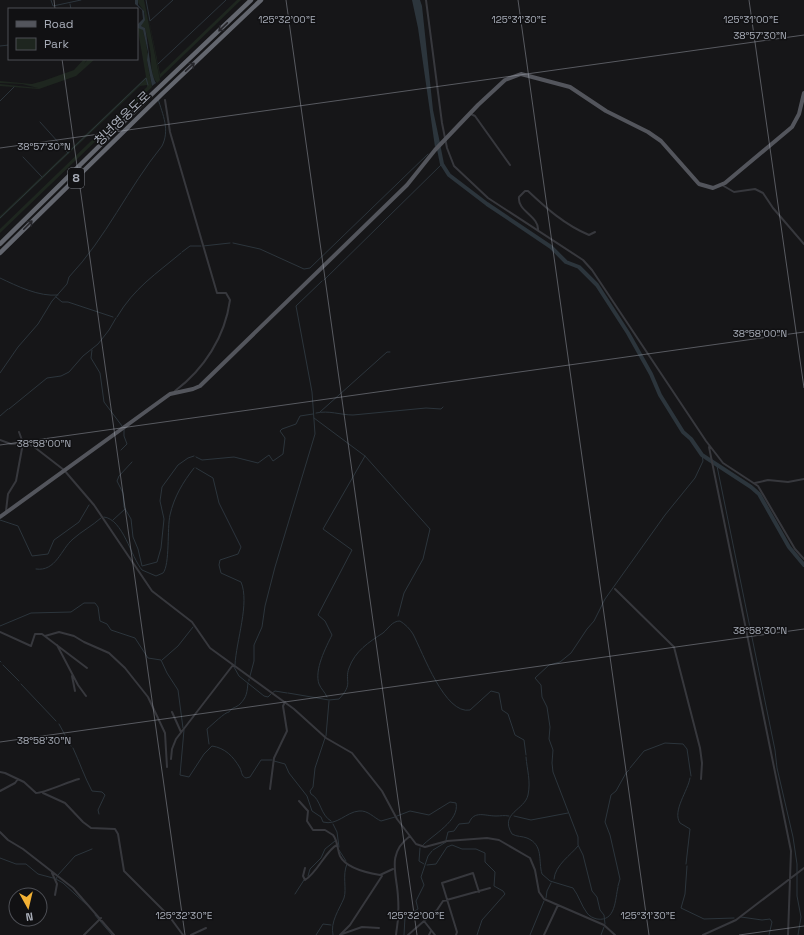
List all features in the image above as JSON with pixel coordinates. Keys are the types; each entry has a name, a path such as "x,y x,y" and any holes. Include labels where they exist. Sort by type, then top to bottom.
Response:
{"highway":[{"name":"청년영웅도로","path":"0,244 160,86 251,0"},
{"name":"청년영웅도로","path":"0,253 153,102 261,0"}],"main road":[{"path":"0,517 174,392 193,389 200,386 409,182 441,143 446,140 478,105 505,80 518,74 530,75 570,87 606,111 651,134 664,145 697,183 711,188 722,185 789,130 796,122 804,93"}],"street":[{"path":"426,0 446,140 450,158 461,174 488,198 583,260 592,270 709,444 723,463 755,483 804,559"},
{"path":"164,100 170,132 217,292 226,293 230,300 214,349 187,381 174,392"},
{"path":"471,114 475,116 510,165"},
{"path":"722,185 734,192 755,189 763,193 773,208 804,244"},
{"path":"538,230 538,224 520,203 520,197 525,190 546,208 576,229 589,234 595,232"},
{"path":"6,513 8,494 16,481 23,442 19,432"},
{"path":"0,440 11,444 23,442 33,446 64,470 94,505 152,591 192,622 210,648 285,702 326,738 348,750 357,758 382,791 394,815 410,836 421,847 448,841 487,838 499,840 528,855 533,865 541,896 550,903 604,925 615,935"},
{"path":"709,444 791,851 788,935"},
{"path":"755,483 768,480 788,482 804,479"},
{"path":"615,589 674,647 700,748 702,763 701,779"},
{"path":"0,632 30,646 36,634 40,633 57,644 87,668"},
{"path":"45,636 59,632 74,636 109,653 125,668 148,697 165,733 167,767"},
{"path":"57,644 86,696"},
{"path":"170,759 173,745 181,732 233,665"},
{"path":"72,673 75,691"},
{"path":"270,789 274,758 287,731 283,706 285,702"},
{"path":"172,712 181,732"},
{"path":"0,772 24,782 33,792 43,793 65,803 83,822 91,828 115,829 118,834 124,871 138,883 146,894 169,916 183,935"},
{"path":"0,791 15,783 18,779"},
{"path":"43,793 54,787 79,779"},
{"path":"299,801 308,811 307,821 312,828 314,830 325,830 331,833 335,838 340,855 344,862 360,870 382,875"},
{"path":"0,832 8,840 24,849 73,888 101,918 114,935"},
{"path":"396,935 398,899 393,869 401,844 410,836"},
{"path":"305,868 303,876 305,880 322,862 332,847 337,845"},
{"path":"703,935 730,924 804,868"},
{"path":"341,935 350,925 382,875 393,869"},
{"path":"52,872 57,884 55,894"},
{"path":"456,935 457,932 442,883 473,873 478,892"},
{"path":"408,935 437,910 443,902 490,888"},
{"path":"544,935 558,905"},
{"path":"84,935 101,918"},
{"path":"424,922 435,935"},
{"path":"341,935 362,927 380,928"},
{"path":"191,935 206,928"},
{"path":"429,935 431,931"}],"green space":[{"path":"138,0 144,0 160,80 157,83 152,73 151,53 145,28 141,26 145,19 145,14"},
{"path":"145,0 160,74 237,0 241,0 160,78"},
{"path":"138,26 143,30 146,43 148,56 147,61 152,87 0,233 0,229 147,87 147,85 140,86 0,219 0,216 146,77"},
{"path":"83,60 86,60 84,64 87,60 94,60 76,76 39,89 0,86 0,84 38,88 22,84 0,83 0,81 32,84 74,70"}],"shaded area":[{"path":"135,0 138,0 138,5 144,11 145,20 141,26 145,28 151,65 156,83 152,86 147,60 148,52 143,30 138,28 138,24 143,19 142,10 135,4"},
{"path":"412,0 420,0 422,6 433,110 440,143 435,147 418,28"}],"waterway":[{"path":"51,0 53,6 81,0"},
{"path":"146,0 150,21 173,0"},
{"path":"158,64 226,0"},
{"path":"70,4 71,8"},
{"path":"0,46 8,45"},
{"path":"0,218 146,78 148,85"},
{"path":"0,101 14,87"},
{"path":"0,373 18,347 38,324 52,301 67,284 69,277 94,246 138,179 162,146 166,128 158,99"},
{"path":"40,122 68,153"},
{"path":"438,144 442,164 449,175 487,204 551,247 566,262 579,267 597,285 628,333 651,374 660,395 683,432 691,439 702,455 751,487 759,494 789,547 804,565"},
{"path":"233,243 260,249 304,269 310,268 428,154"},
{"path":"23,157 42,177"},
{"path":"324,280 442,164"},
{"path":"203,246 230,243"},
{"path":"182,252 190,246 201,246"},
{"path":"117,317 138,290 181,253"},
{"path":"0,278 36,293 58,295"},
{"path":"250,676 254,661 254,645 262,627 265,606 275,567 315,434 312,392 296,306 322,281"},
{"path":"56,297 62,302 68,302 113,317"},
{"path":"9,409 47,378 61,376 69,372 83,356 98,344 116,318"},
{"path":"92,350 91,358 100,373 104,402 122,426"},
{"path":"320,412 387,352 390,352"},
{"path":"316,413 325,412 353,415 426,408 441,409 443,407"},
{"path":"0,416 8,409"},
{"path":"196,457 202,460 234,457 258,463 269,455 273,461 283,454 285,438 280,431 296,424 300,416 313,414"},
{"path":"314,418 365,456 430,529 423,559 404,593 398,616"},
{"path":"121,450 127,444 124,436 124,429"},
{"path":"605,924 604,915 600,910 597,897 592,891 583,855 578,845 578,837 553,772 553,750 549,739 550,727 547,707 542,697 541,685 535,678 549,665 560,662 571,653 594,621 605,599 665,515 695,478 703,461 702,455"},
{"path":"132,462 119,476 117,481 123,493 124,507 131,519 133,537 138,549 142,566 157,562 161,548 164,519 160,501 162,487 178,465 194,456"},
{"path":"327,697 319,684 318,672 321,659 332,635 325,621 318,615 352,550 323,529 365,456"},
{"path":"717,466 775,750 777,768 793,837 797,864 797,896 801,917 798,935"},
{"path":"104,517 111,519 116,524 126,539 142,570 156,576 163,573 168,555 169,521 172,508 179,490 194,468"},
{"path":"196,468 213,478 219,503 241,547 238,554 220,560 219,565 221,573 241,582 243,591 244,600 242,622 235,665"},
{"path":"0,520 18,526 32,556 48,554 54,540 79,522 89,505"},
{"path":"113,520 125,509"},
{"path":"36,569 49,567 58,559 73,539 101,518"},
{"path":"0,626 31,613 71,612 84,603 95,603 98,607 100,621 107,624 111,630 135,638 148,658 161,660 178,690 183,728"},
{"path":"288,693 329,700 339,699 344,694 346,689 349,668 355,657 363,648 383,633 393,623 400,621 413,634 436,681 452,703 461,709 470,710 491,691 499,693 502,710 508,714 515,735 524,740 526,755"},
{"path":"162,660 178,646 193,627"},
{"path":"3,665 19,681"},
{"path":"234,667 239,676 264,696 268,697 271,694"},
{"path":"209,744 207,729 222,716 239,705 244,699 248,683"},
{"path":"21,684 56,721"},
{"path":"272,693 275,691 287,693"},
{"path":"326,736 329,701"},
{"path":"59,724 71,746"},
{"path":"184,730 180,775 189,777 204,754 212,746 225,751 231,756 240,768 242,775 246,778 250,777 261,760 272,760"},
{"path":"325,738 315,768 313,787 310,791 311,794 317,799 327,818 331,821"},
{"path":"630,768 644,751 665,743 683,744 687,749 691,776"},
{"path":"73,748 92,791 102,792 105,795 98,810 99,814"},
{"path":"526,757 529,790 526,800 514,812 509,821 509,827 512,834 527,838 536,845 542,874 550,881 573,888 589,915 597,919 608,917 614,909 618,887"},
{"path":"274,761 285,764 289,773 307,796 312,811 321,817 323,822 328,823 337,821 359,811 368,813 381,821 395,817"},
{"path":"618,886 620,879 610,835 605,822 611,795 616,791 629,770"},
{"path":"686,864 690,829 680,823 678,813 690,778"},
{"path":"397,816 410,811 429,815 450,802 456,803 456,810 450,822 422,846"},
{"path":"514,816 531,820 568,813"},
{"path":"446,840 448,832 454,831 459,824 469,823 474,816 509,816"},
{"path":"333,824 337,832 339,847"},
{"path":"308,876 310,869 321,858 325,849 335,841"},
{"path":"433,850 446,842"},
{"path":"427,865 436,864 447,847 452,845 462,849 476,849 485,853 485,862 495,872 494,886 503,891 505,894 482,920 477,935"},
{"path":"554,879 557,869 578,846"},
{"path":"420,848 419,861 424,864"},
{"path":"58,875 75,856 92,849"},
{"path":"339,850 346,861"},
{"path":"404,935 405,917 418,909 416,901 424,885 421,877 428,856 432,851"},
{"path":"0,858 16,864 26,864 38,874 53,878"},
{"path":"333,935 332,930 334,921 345,894 345,873 347,864"},
{"path":"687,866 685,894 681,908 704,919 734,918"},
{"path":"57,877 56,879 63,883 87,905"},
{"path":"295,894 304,880"},
{"path":"546,898 547,891 551,883"},
{"path":"530,935 544,901"},
{"path":"95,915 99,920"},
{"path":"741,917 762,920 770,919 772,922 769,935"},
{"path":"100,921 112,935"},
{"path":"316,935 323,924 331,925"},
{"path":"601,935 604,927"}]}
